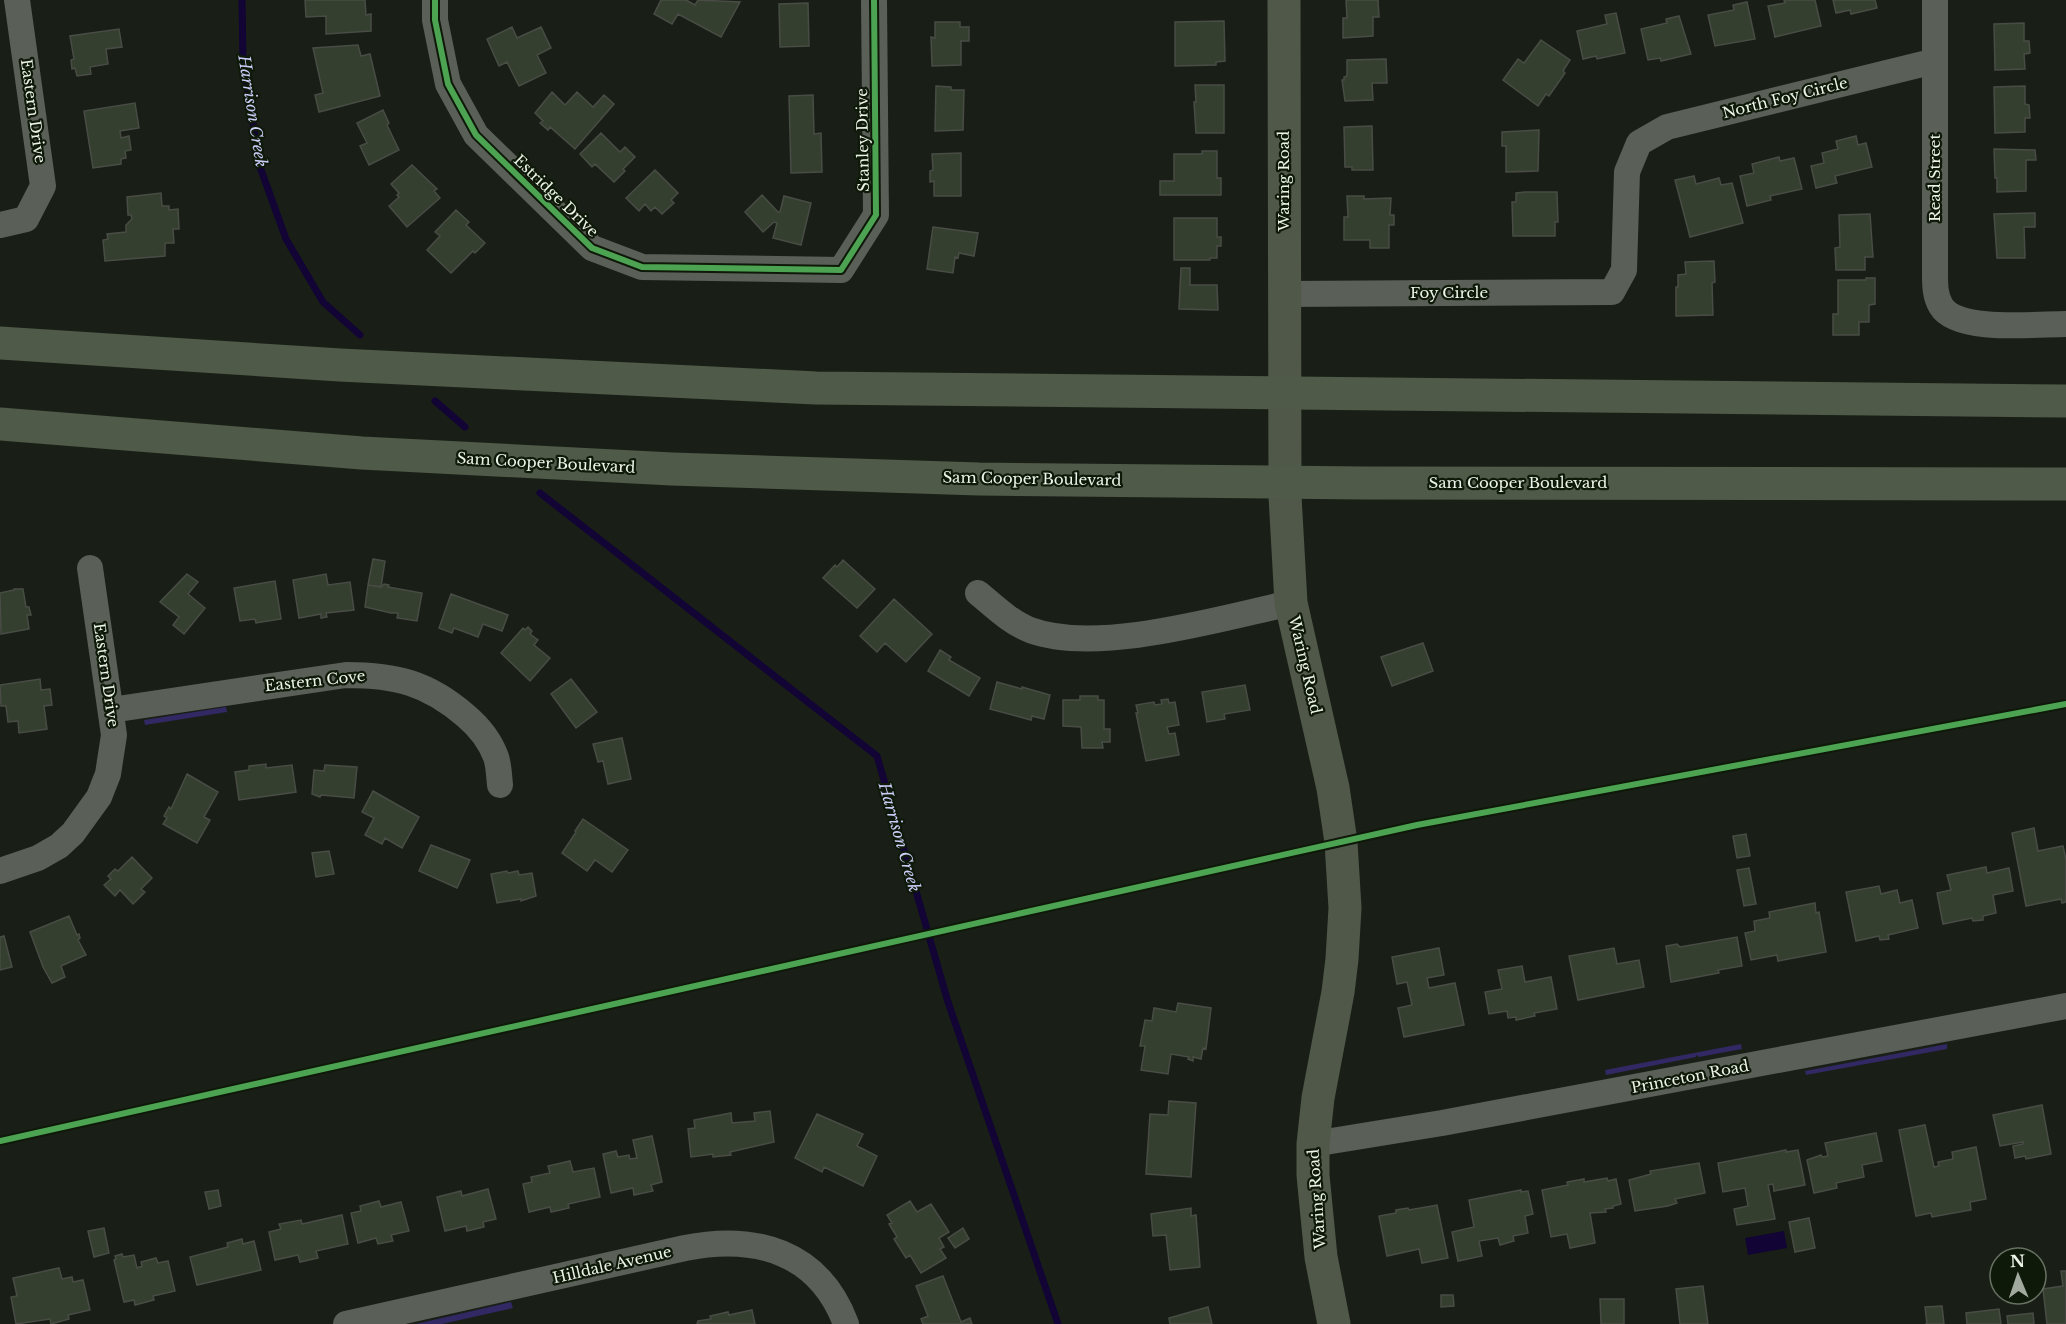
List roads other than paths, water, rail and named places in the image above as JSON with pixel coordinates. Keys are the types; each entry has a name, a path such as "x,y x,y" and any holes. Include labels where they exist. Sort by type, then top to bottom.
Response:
{"highway":[{"path":"0,343 340,365 804,388 2066,401"},
{"name":"Sam Cooper Boulevard","path":"0,424 362,453 672,469 979,479 1364,483 2066,484"}],"main road":[{"name":"Waring Road","path":"1284,0 1285,496 1291,603 1333,788 1341,842 1344,908 1338,992 1318,1098 1313,1144 1313,1175 1321,1257 1334,1324"}],"street":[{"name":"Eastern Drive","path":"0,225 26,219 43,186 17,0"},
{"name":"Estridge Drive","path":"435,0 435,20 448,84 476,135 592,248 642,267 842,270"},
{"name":"Stanley Drive","path":"842,270 876,214 874,0"},
{"name":"Read Street","path":"1935,0 1934,264 1936,294 1942,308 1952,317 1967,323 1985,325 2066,324"},
{"name":"North Foy Circle","path":"1612,292 1624,270 1627,172 1639,143 1667,127 1935,61"},
{"name":"Foy Circle","path":"1285,294 1612,292"},
{"name":"Eastern Drive","path":"0,871 22,865 50,852 73,833 99,797 112,758 114,735 90,568"},
{"path":"978,593 1013,622 1031,630 1050,635 1089,638 1142,634 1291,603"},
{"name":"Eastern Cove","path":"111,710 346,675 373,675 426,688 447,699 477,726 490,745 496,759 501,785"},
{"name":"Princeton Road","path":"1313,1144 1442,1123 2066,1006"},
{"name":"Hilldale Avenue","path":"346,1324 686,1248 729,1242 749,1243 769,1248 806,1267 825,1287 846,1324"}],"waterway":[{"name":"Harrison Creek","path":"242,0 243,62 260,167 286,239 323,302 360,335"},
{"name":"Harrison Creek","path":"435,401 465,427"},
{"name":"Harrison Creek","path":"540,493 877,756 948,1002 1058,1324"}]}
